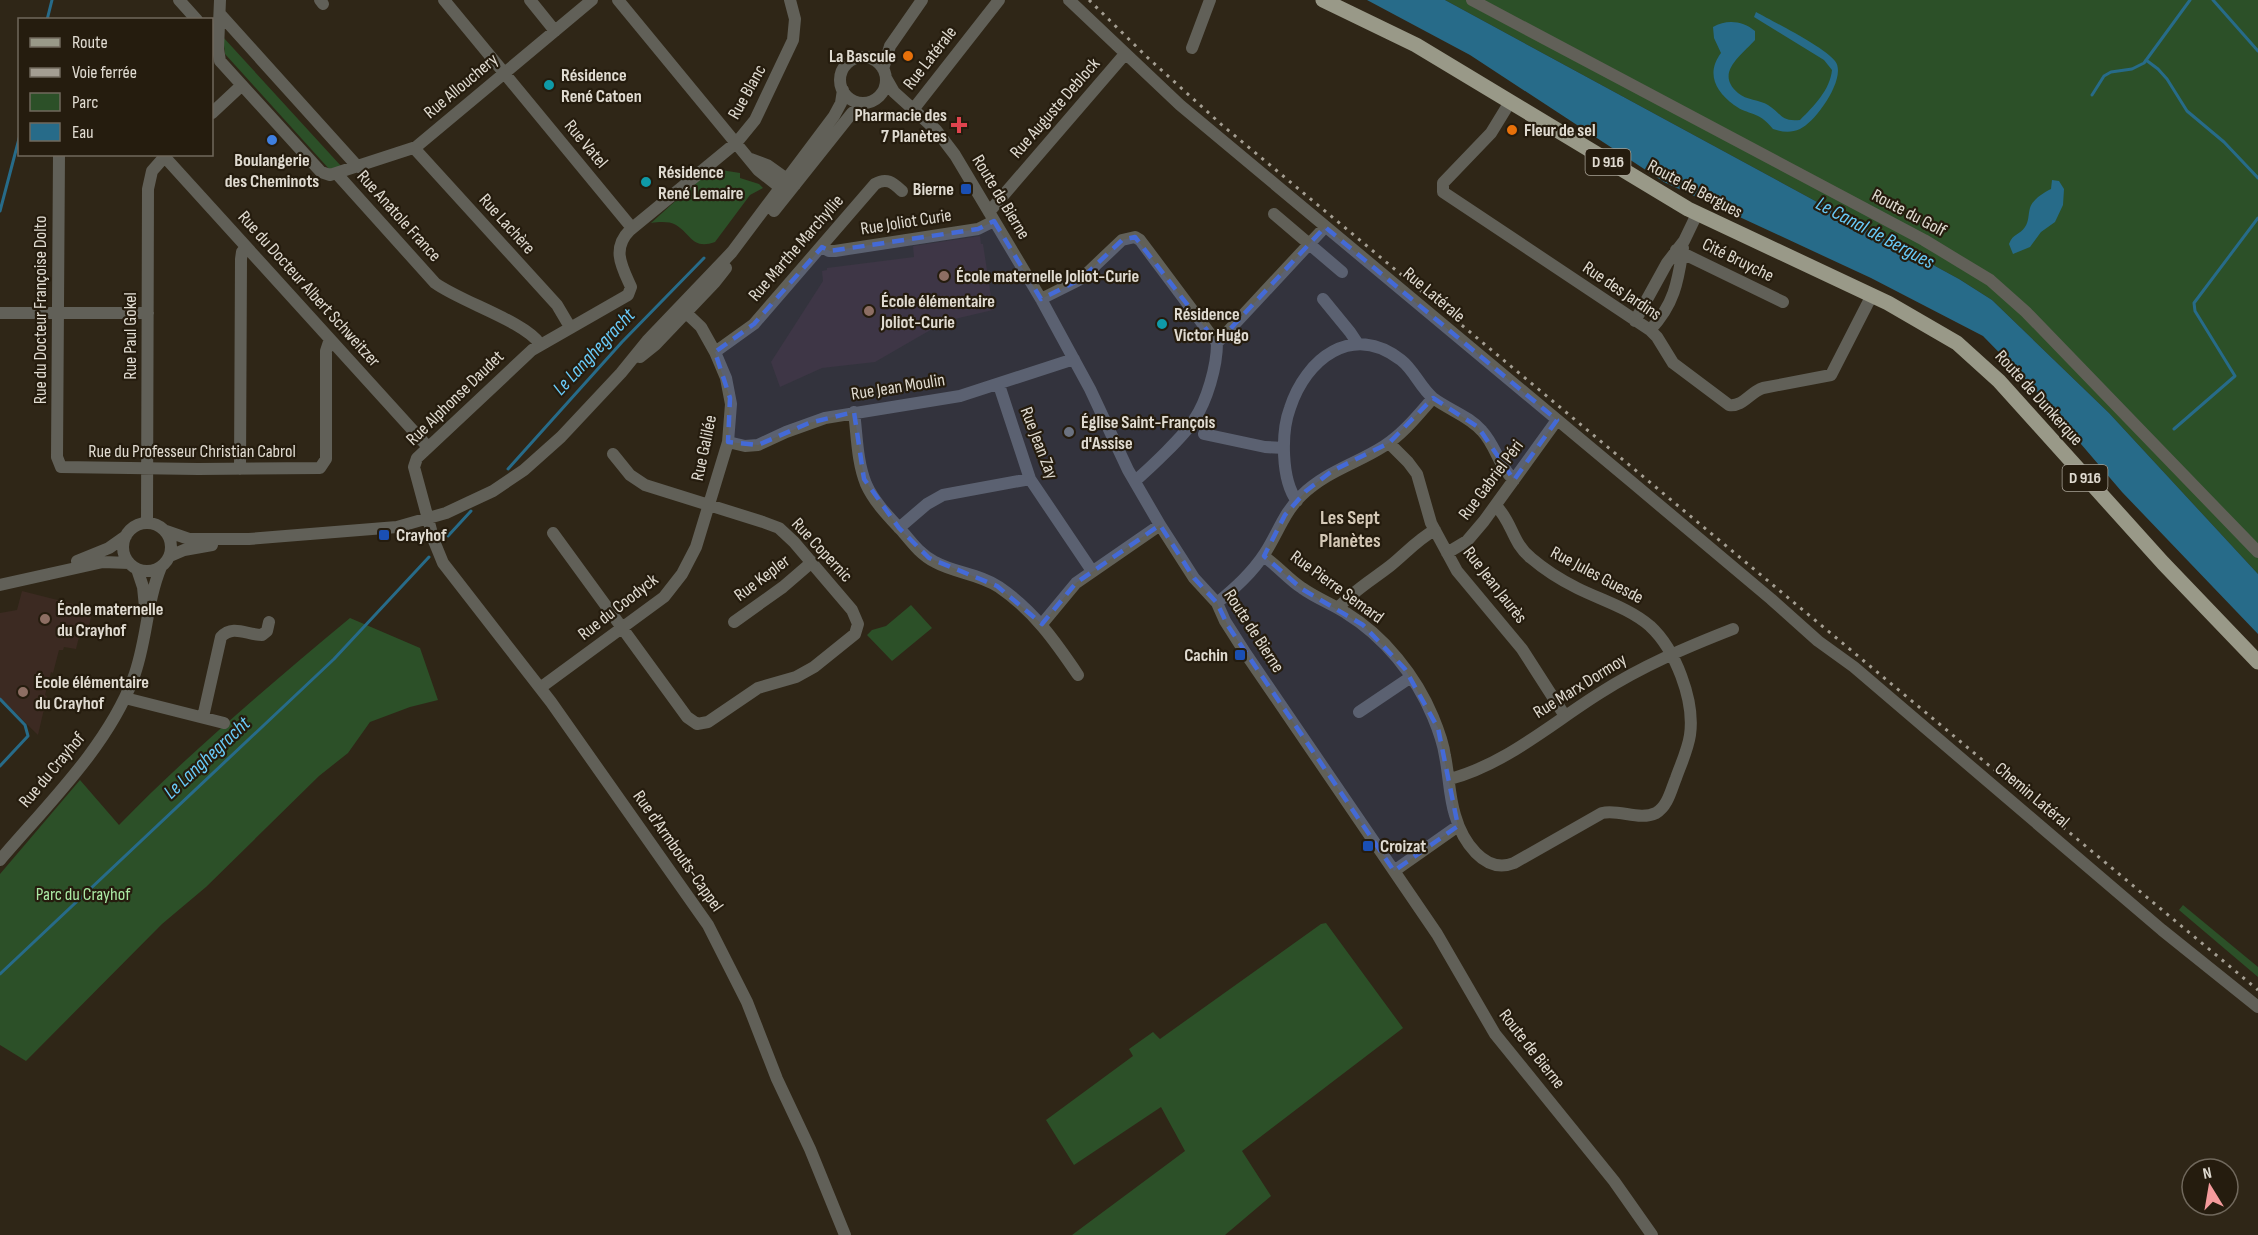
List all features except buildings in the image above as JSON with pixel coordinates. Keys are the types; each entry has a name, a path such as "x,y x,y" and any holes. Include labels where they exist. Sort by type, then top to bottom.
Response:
{"main road":[{"name":"Route de Bergues","path":"1323,0 1416,45 1645,185 1697,214 1900,309"},
{"name":"Route de Dunkerque","path":"1900,309 1957,343 1986,368 2163,563 2258,662"}],"street":[{"path":"179,0 195,18"},
{"path":"215,40 220,0"},
{"name":"Rue Vatel","path":"444,0 632,228"},
{"path":"530,0 555,31"},
{"name":"Rue Allouchery","path":"338,174 414,148 592,0"},
{"path":"618,0 750,158 767,165 788,187"},
{"name":"Rue Blanc","path":"570,327 623,299 630,292 631,287 622,269 619,255 622,241 632,228 737,142 761,110 792,45 795,24 790,0"},
{"name":"Rue Latérale","path":"913,110 999,0"},
{"name":"Rue Latérale","path":"1070,0 1180,105 1782,610"},
{"path":"1192,48 1210,0"},
{"name":"Route du Golf","path":"1472,0 1894,224 1990,280 2019,305 2258,552"},
{"path":"865,58 879,49 920,2"},
{"path":"34,576 100,553 116,544 133,528 147,523 189,539 249,539 384,528 428,519 484,496 524,470 561,437 621,373 647,341 683,309 852,113 884,90 886,53 920,2"},
{"name":"Rue Anatole France","path":"220,14 358,167"},
{"name":"Rue Anatole France","path":"215,40 220,61 321,172 330,175 338,174 435,283 527,332 540,344"},
{"name":"Rue Auguste Deblock","path":"992,216 1125,54"},
{"path":"788,187 837,113 841,103 843,90 841,80 844,68 853,60 865,58 874,60 885,74"},
{"name":"Route de Bierne","path":"885,74 894,92 924,118 946,142 1041,299 1160,525 1194,578 1217,603 1234,635 1442,942 1494,1034 1585,1145 1653,1235"},
{"path":"213,112 242,85"},
{"path":"843,90 852,100 871,101"},
{"name":"Route de Bierne","path":"871,101 896,102 913,110"},
{"name":"Rue des Jardins","path":"1510,102 1494,129 1444,182 1443,192 1650,330 1673,363 1727,404 1737,405 1761,389 1831,375 1872,295"},
{"name":"Rue Lachère","path":"414,148 559,308 570,327"},
{"name":"Rue du Docteur Françoise Dolto","path":"59,156 57,457 60,466"},
{"name":"Rue Paul Gokel","path":"147,523 148,185 152,171 164,156"},
{"name":"Rue du Docteur Albert Schweitzer","path":"166,156 428,447"},
{"name":"Rue Marthe Marchyllie","path":"715,352 754,324 875,184 888,180 902,191"},
{"path":"1274,214 1342,272"},
{"path":"1635,321 1681,248 1697,214"},
{"name":"Rue Joliot Curie","path":"822,247 833,251 978,229 992,216"},
{"path":"1135,481 1196,418 1214,367 1217,343 1325,227"},
{"path":"1041,299 1081,279 1122,240 1135,237 1140,240 1217,343"},
{"path":"240,469 241,259 246,247"},
{"path":"1650,330 1669,306 1678,278 1681,248"},
{"name":"Cité Bruyche","path":"1681,248 1783,302"},
{"path":"1323,299 1358,344"},
{"name":"Rue Galilée","path":"683,309 701,327 715,352 729,391 731,418 728,441 709,505"},
{"path":"0,313 148,313"},
{"name":"Rue Alphonse Daudet","path":"428,519 414,467 417,458 540,344 570,327"},
{"name":"Rue du Professeur Christian Cabrol","path":"60,466 64,469 315,469 323,465 326,457 326,348 330,339"},
{"path":"1297,501 1288,484 1284,448 1288,411 1306,373 1324,356 1342,347 1358,344 1376,346 1398,358 1407,365 1433,398 1467,418 1482,430 1502,466 1514,480"},
{"name":"Rue Jean Moulin","path":"728,441 745,446 758,444 809,423 854,412 951,398 1074,360"},
{"name":"Rue Jean Zay","path":"999,385 1030,479 1092,571"},
{"path":"1217,603 1247,577 1263,556 1285,515 1297,501 1332,471 1389,443 1433,398"},
{"path":"854,412 864,479 875,500 898,528 929,558 943,566 997,586 1042,624 1078,675"},
{"name":"Rue Gabriel Péri","path":"1447,553 1467,541 1496,506 1557,420"},
{"path":"1204,434 1284,448"},
{"name":"Rue Jean Jaurès","path":"1389,443 1417,474 1435,530 1447,553 1466,582 1522,649 1565,716"},
{"name":"Rue Copernic","path":"613,454 630,475 641,483 774,526 790,537 850,606 856,616 858,627 852,637 810,670 753,691 708,722 700,724 687,717 622,629"},
{"path":"898,528 927,504 943,495 1030,479"},
{"name":"Rue du Coodyck","path":"540,688 661,600 679,580 692,558 709,505"},
{"name":"Rue Jules Guesde","path":"1458,826 1482,858 1494,866 1504,866 1514,863 1597,815 1611,812 1645,816 1659,811 1668,800 1688,746 1690,730 1684,685 1671,654 1656,633 1639,617 1569,584 1528,556 1517,543 1503,513 1496,506"},
{"name":"Rue d'Armbouts-Cappel","path":"428,519 443,563 540,688 712,931 747,1002 845,1235"},
{"path":"1042,624 1069,590 1092,571 1160,525"},
{"path":"1338,608 1355,591 1388,568 1424,536 1435,530"},
{"path":"166,531 171,543 170,556"},
{"path":"553,533 622,629"},
{"path":"126,536 123,550 133,566"},
{"path":"0,585 107,561 150,571 161,567 170,556 190,549 249,539"},
{"name":"Rue Pierre Semard","path":"1263,556 1298,586 1358,621 1384,644 1411,677 1438,728 1458,826"},
{"name":"Rue Kepler","path":"734,622 783,587 812,562"},
{"name":"Rue du Crayhof","path":"133,566 144,592 146,630"},
{"name":"Rue du Crayhof","path":"0,860 102,738 125,698 139,662 153,593 161,567"},
{"name":"Chemin Latéral","path":"1782,610 1823,646 1854,667 2153,922 2258,1007"},
{"path":"202,717 221,637 226,632 234,630 262,635 267,631 269,622"},
{"name":"Rue Marx Dormoy","path":"1450,779 1502,758 1631,674 1733,628"},
{"path":"1359,712 1411,677"},
{"path":"125,698 224,723"},
{"path":"1394,871 1458,826"}],"highlighted area":[{"path":"994,221 1041,299 1081,279 1122,240 1135,237 1217,343 1325,227 1557,420 1514,480 1478,427 1433,398 1389,443 1332,471 1306,491 1285,515 1264,556 1302,589 1363,625 1405,669 1438,728 1458,826 1394,871 1228,626 1217,603 1194,578 1160,525 1076,583 1042,624 997,586 929,558 899,528 864,479 854,412 809,423 758,445 728,442 730,398 715,352 754,324 822,247 830,251 978,229"}],"shaded area":[{"name":"École élémentaire Joliot-Curie","path":"980,236 993,310 946,321 875,362 822,368 780,387 771,362 823,281 822,271 827,268 914,257 913,246"},
{"path":"22,591 93,609 89,626 82,625 76,649 64,647 63,650 59,650 45,695 47,696 38,735 0,698 0,613 17,610"}],"green space":[{"path":"1445,0 2258,0 2258,574 2109,413 1992,300 1959,279"},
{"path":"223,37 341,166 330,170 225,54"},
{"path":"721,170 740,173 740,178 759,184 763,188 750,195 715,242 697,243 673,224 651,223 702,177"},
{"path":"911,605 932,628 892,661 867,635 872,630 886,626"},
{"name":"Parc du Crayhof","path":"350,618 420,648 438,700 410,707 370,722 348,753 319,776 206,887 162,924 26,1061 0,1045 0,874 80,780 119,825 203,744"},
{"path":"2183,905 2258,967 2258,977 2179,910"},
{"path":"1326,923 1403,1028 1242,1151 1271,1196 1225,1235 1072,1235 1185,1151 1161,1107 1074,1165 1046,1120 1133,1056 1129,1049 1153,1032 1160,1039 1321,924"}],"water":[{"path":"1367,0 1445,0 1959,279 1992,300 2109,413 2258,574 2258,634 2122,492 2027,381 1983,336 1871,278 1664,182 1470,55"},
{"path":"1756,12 1821,49 1835,61 1838,68 1834,88 1828,99 1814,118 1800,129 1786,132 1773,129 1763,119 1727,100 1715,81 1714,68 1721,53 1714,38 1713,27 1735,22 1755,31 1755,40 1729,71 1731,86 1738,93 1765,103 1785,119 1800,120 1825,91 1832,70 1824,60 1754,17"},
{"path":"2052,180 2059,181 2064,189 2063,205 2055,222 2041,232 2030,247 2013,254 2009,244 2011,240 2025,227 2033,202 2051,189"}],"waterway":[{"path":"48,18 52,0"},
{"path":"2092,95 2104,76 2111,72 2132,69 2144,63 2190,0"},
{"path":"2213,0 2258,51"},
{"path":"2146,60 2167,79 2187,111 2224,142 2258,178"},
{"path":"0,211 18,143"},
{"path":"2174,429 2235,376 2195,311 2194,303 2258,218"},
{"name":"Le Langhegracht","path":"508,469 622,342 704,258"},
{"name":"Le Langhegracht","path":"448,536 471,511"},
{"name":"Le Langhegracht","path":"0,974 334,659 429,557"},
{"path":"0,699 25,725 28,736 0,766"}],"railway":[{"path":"1089,0 1147,57 1222,125 2258,990"}],"place":[{"name":"La Bascule","path":"908,56"},
{"name":"Résidence René Catoen","path":"549,85"},
{"name":"Pharmacie des 7 Planètes","path":"959,125"},
{"name":"Fleur de sel","path":"1512,130"},
{"name":"Boulangerie des Cheminots","path":"272,140"},
{"name":"Résidence René Lemaire","path":"646,182"},
{"name":"Bierne","path":"966,189"},
{"name":"École maternelle Joliot-Curie","path":"944,276"},
{"name":"École élémentaire Joliot-Curie","path":"869,311"},
{"name":"Résidence Victor Hugo","path":"1162,324"},
{"name":"Église Saint-François d'Assise","path":"1069,432"},
{"name":"Crayhof","path":"384,535"},
{"name":"École maternelle du Crayhof","path":"45,619"},
{"name":"Cachin","path":"1240,655"},
{"name":"École élémentaire du Crayhof","path":"23,692"},
{"name":"Croizat","path":"1368,846"}],"district":[{"name":"Les Sept Planètes","path":"1350,530"}],"water label":[{"name":"Le Canal de Bergues","path":"1875,233"}]}
